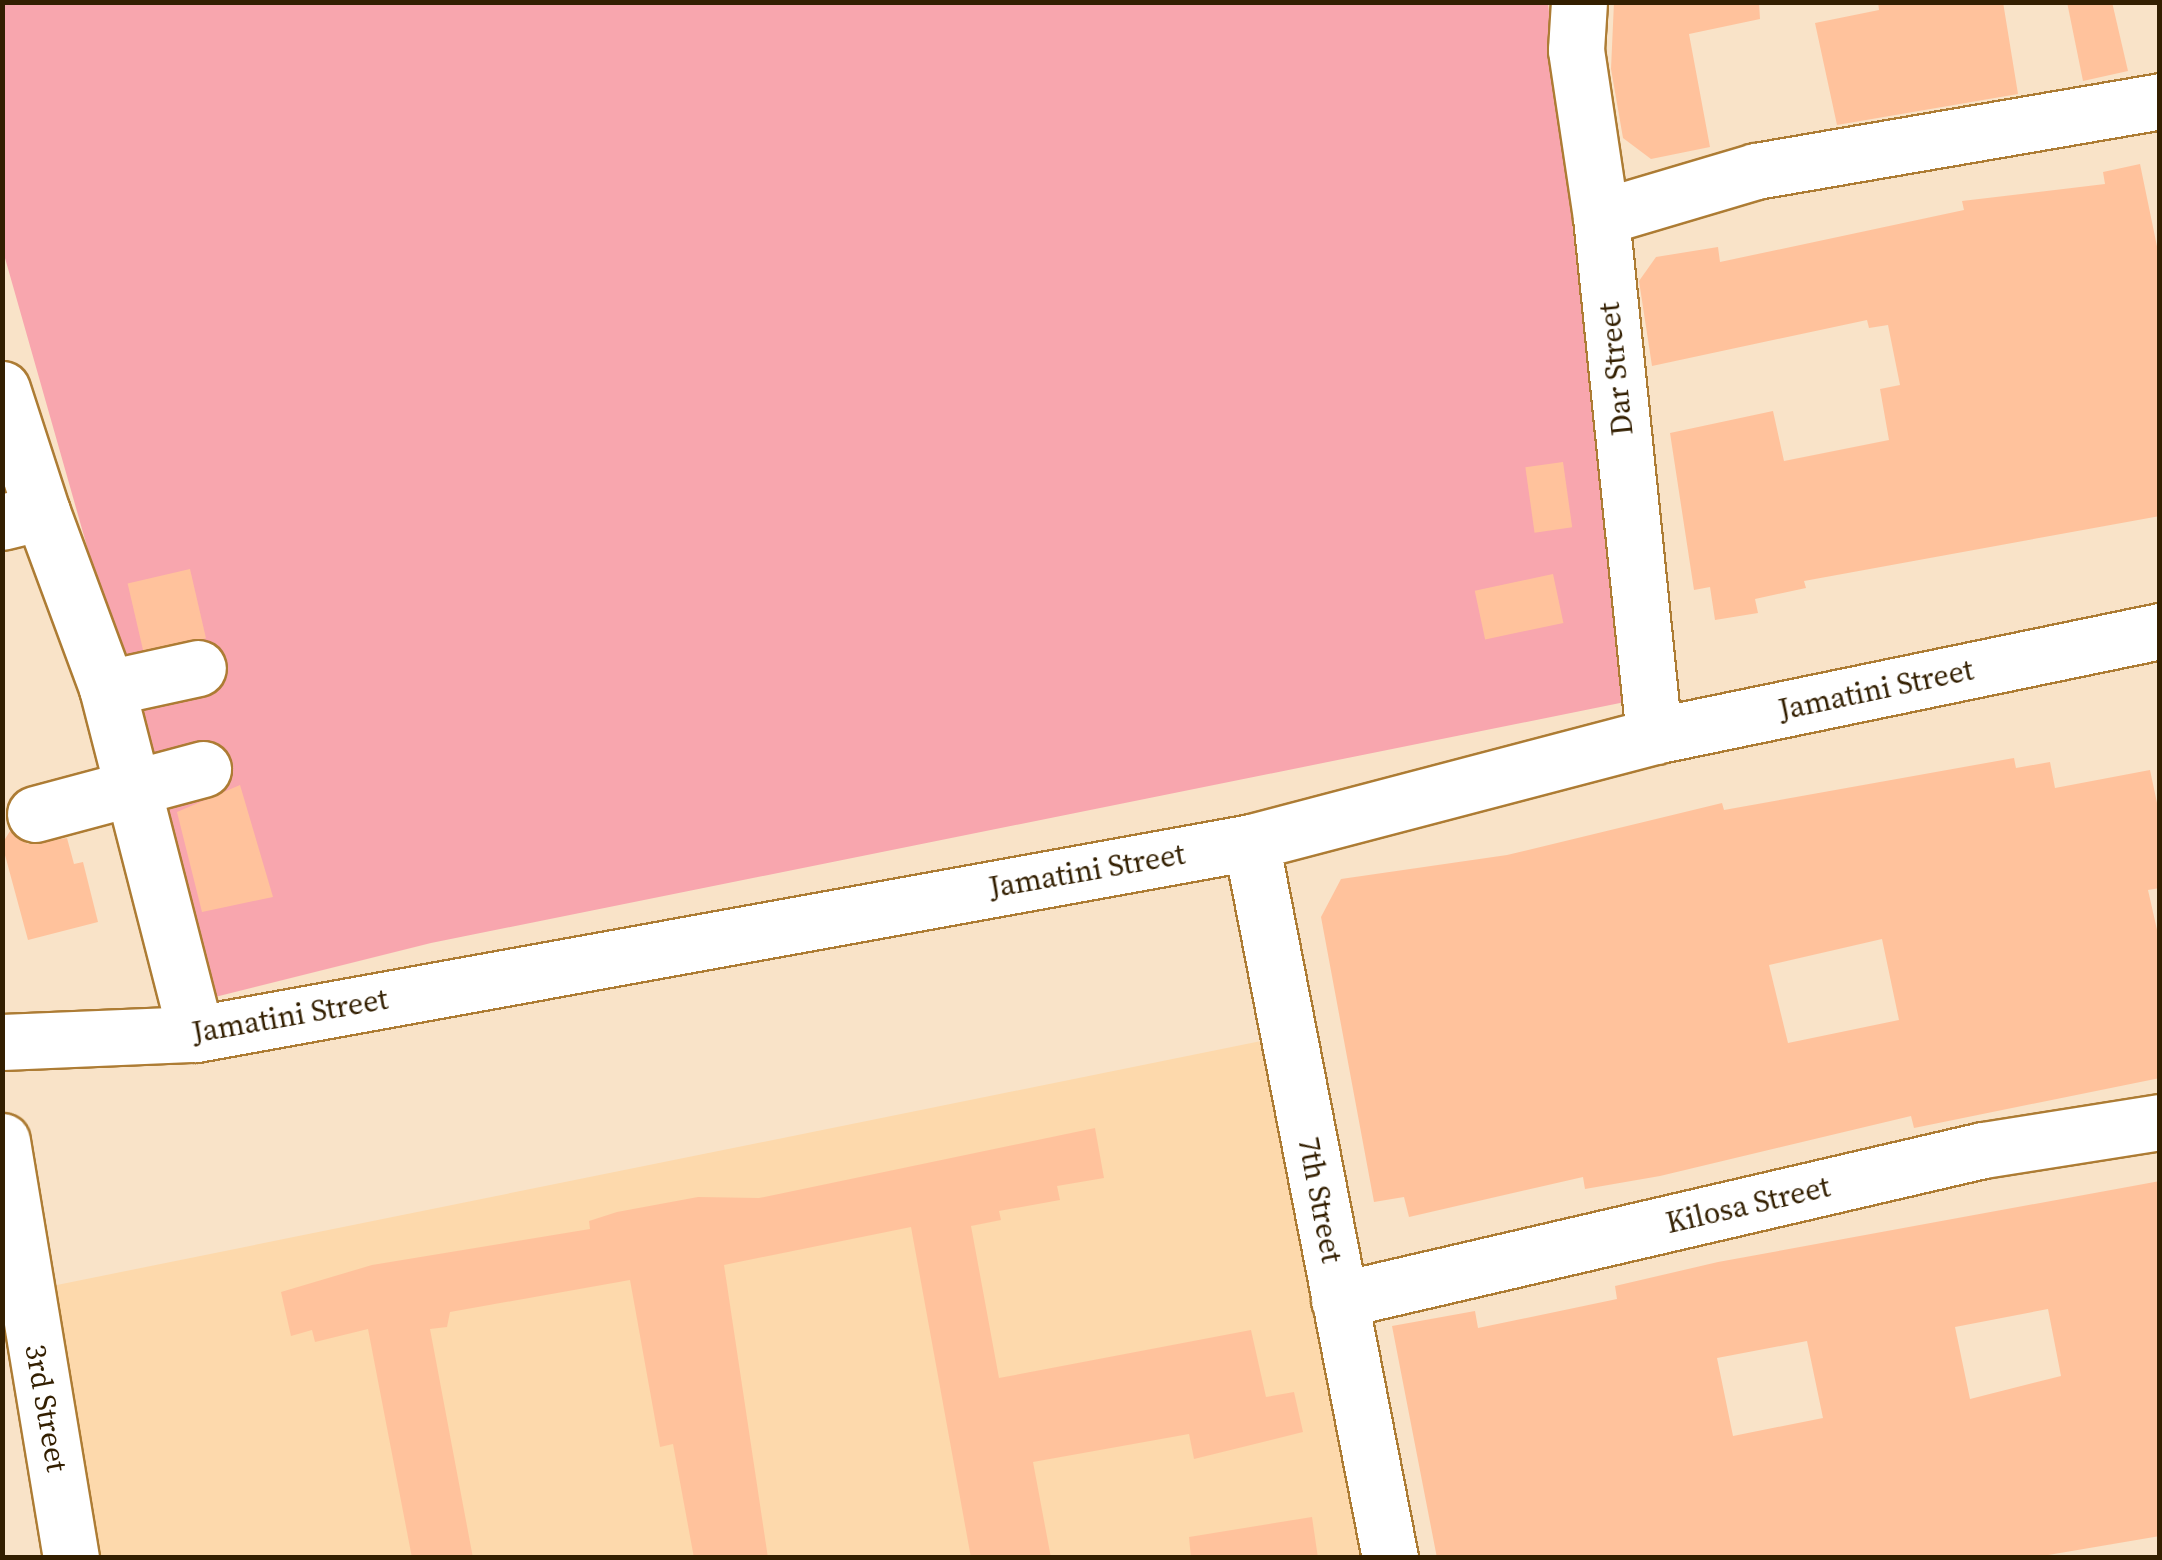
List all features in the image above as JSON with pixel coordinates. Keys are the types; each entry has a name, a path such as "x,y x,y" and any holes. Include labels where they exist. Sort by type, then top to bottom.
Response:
{"street":[{"name":"Dar Street","path":"1579,2 1576,50 1601,217 1654,736"},
{"path":"1601,217 1756,171 2160,101"},
{"path":"2,389 22,517 108,688 196,1034"},
{"name":"Jamatini Street","path":"2,1042 196,1034 1251,842 1654,736 2160,631"},
{"path":"108,688 198,668"},
{"path":"35,814 203,769"},
{"name":"7th Street","path":"1251,842 1390,1558"},
{"name":"Kilosa Street","path":"1339,1300 1983,1150 2160,1122"},
{"name":"3rd Street","path":"2,1141 71,1558"}],"shaded area":[{"path":"2,3 1548,3 1625,702 431,943 215,997 3,251"},
{"path":"1271,1039 1377,1557 95,1557 47,1287"}],"building":[{"path":"1614,2 1759,2 1760,19 1689,34 1710,147 1651,159 1623,138 1611,69"},
{"path":"1878,2 2003,2 2018,94 1837,125 1815,23 1879,10"},
{"path":"2067,2 2112,2 2128,71 2083,81"},
{"path":"2140,164 2160,261 2160,516 1804,581 1806,588 1755,599 1758,613 1715,620 1710,587 1694,590 1670,433 1773,411 1784,461 1889,440 1880,389 1900,385 1888,325 1869,328 1867,320 1652,366 1639,281 1656,257 1718,247 1720,262 1964,210 1962,201 2105,184 2103,172"},
{"path":"1563,462 1572,527 1535,533 1525,467"},
{"path":"190,569 206,638 144,653 128,583"},
{"path":"1553,574 1563,623 1485,640 1475,591"},
{"path":"2014,758 2016,768 2050,762 2055,788 2150,770 2160,817 2160,888 2148,890 2160,943 2160,1078 1914,1128 1911,1116 1660,1176 1585,1189 1583,1177 1409,1217 1404,1197 1374,1202 1321,917 1341,879 1507,855 1722,803 1724,810","holes":["1882,939 1899,1020 1788,1043 1769,965"]},
{"path":"240,785 273,897 202,912 177,812"},
{"path":"10,831 28,844 67,838 74,864 83,862 98,922 28,940 2,844"},
{"path":"1095,1128 1104,1178 1057,1186 1060,1200 999,1211 1001,1220 971,1226 999,1378 1251,1330 1266,1397 1294,1392 1303,1432 1194,1459 1189,1434 1033,1462 1051,1558 971,1558 911,1227 724,1265 768,1558 694,1558 673,1444 660,1447 630,1280 450,1312 447,1327 430,1329 473,1558 412,1558 368,1329 315,1342 312,1330 291,1336 281,1292 372,1265 590,1229 589,1221 617,1212 698,1197 759,1198"},
{"path":"2160,1181 2160,1536 2030,1558 1437,1558 1392,1326 1475,1311 1478,1328 1617,1299 1615,1286 1718,1262","holes":["2048,1309 2061,1376 1970,1399 1955,1327","1807,1341 1823,1418 1733,1436 1717,1358"]},
{"path":"1312,1517 1318,1558 1191,1558 1189,1537"}]}
